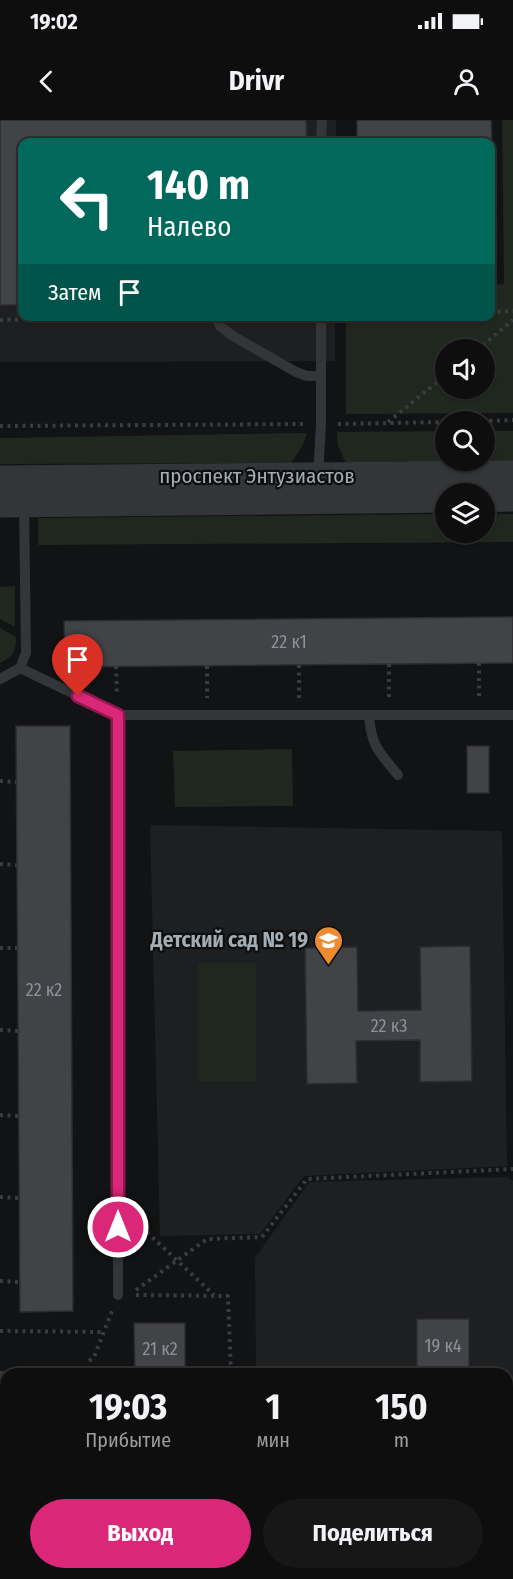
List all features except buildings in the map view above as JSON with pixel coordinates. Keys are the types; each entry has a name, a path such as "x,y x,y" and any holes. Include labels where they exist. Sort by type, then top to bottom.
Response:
{"street":[{"name":"проспект Энтузиастов","path":"16,491 318,488 513,474"},
{"name":"проспект Энтузиастов","path":"318,488 435,498"},
{"path":"495,499 513,498"}],"lane":[{"path":"321,138 322,120"},
{"path":"218,321 221,327 233,336 296,372 320,376"},
{"path":"318,488 321,424 321,321"},
{"path":"0,679 20,668 26,653 16,491"},
{"path":"20,668 118,715 513,716"},
{"path":"118,715 118,1295"},
{"path":"369,715 370,731 376,748 398,775"}],"path":[{"path":"495,312 513,311"},
{"path":"0,320 18,320"},
{"path":"490,339 513,320"},
{"path":"387,423 435,384"},
{"path":"495,421 513,420"},
{"path":"337,424 435,422"},
{"path":"0,426 307,424"},
{"path":"479,663 479,715"},
{"path":"299,664 300,715"},
{"path":"388,664 390,715"},
{"path":"116,666 118,715"},
{"path":"207,666 208,715"},
{"path":"0,781 16,782"},
{"path":"0,864 16,865"},
{"path":"0,948 17,948"},
{"path":"0,1030 18,1031"},
{"path":"0,1115 18,1116"},
{"path":"231,1368 228,1296 128,1295 207,1239 262,1237 307,1179 513,1169"},
{"path":"0,1197 19,1198"},
{"path":"118,1204 214,1296"},
{"path":"0,1281 19,1282"},
{"path":"83,1368 94,1357 118,1295"},
{"path":"0,1331 103,1332"}],"shaded area":[{"path":"0,120 336,120 336,138 18,138 18,321 335,321 335,361 0,362"},
{"path":"502,120 513,120 513,413 435,411 435,413 346,414 346,321 495,321 495,285 504,284"},
{"path":"435,431 435,462 346,463 338,446 337,432"},
{"path":"495,431 513,431 513,461 495,461"},
{"path":"307,433 303,445 291,463 0,464 0,438"},
{"path":"435,514 435,542 38,545 38,518"},
{"path":"495,514 513,514 513,542 495,542"},
{"path":"15,586 15,627 0,619 0,587"},
{"path":"0,628 16,637 13,653 0,663"},
{"path":"292,749 293,806 175,807 173,751"},
{"name":"Детский сад № 19","path":"150,825 502,831 507,1166 304,1176 260,1234 160,1236"},
{"path":"198,963 256,963 256,1081 198,1081"},
{"path":"507,1177 513,1181 513,1368 256,1368 255,1258 309,1182"}],"place":[{"name":"Детский сад № 19","path":"329,966"}],"route":[{"path":"78,696 118,715 118,1227"}]}
